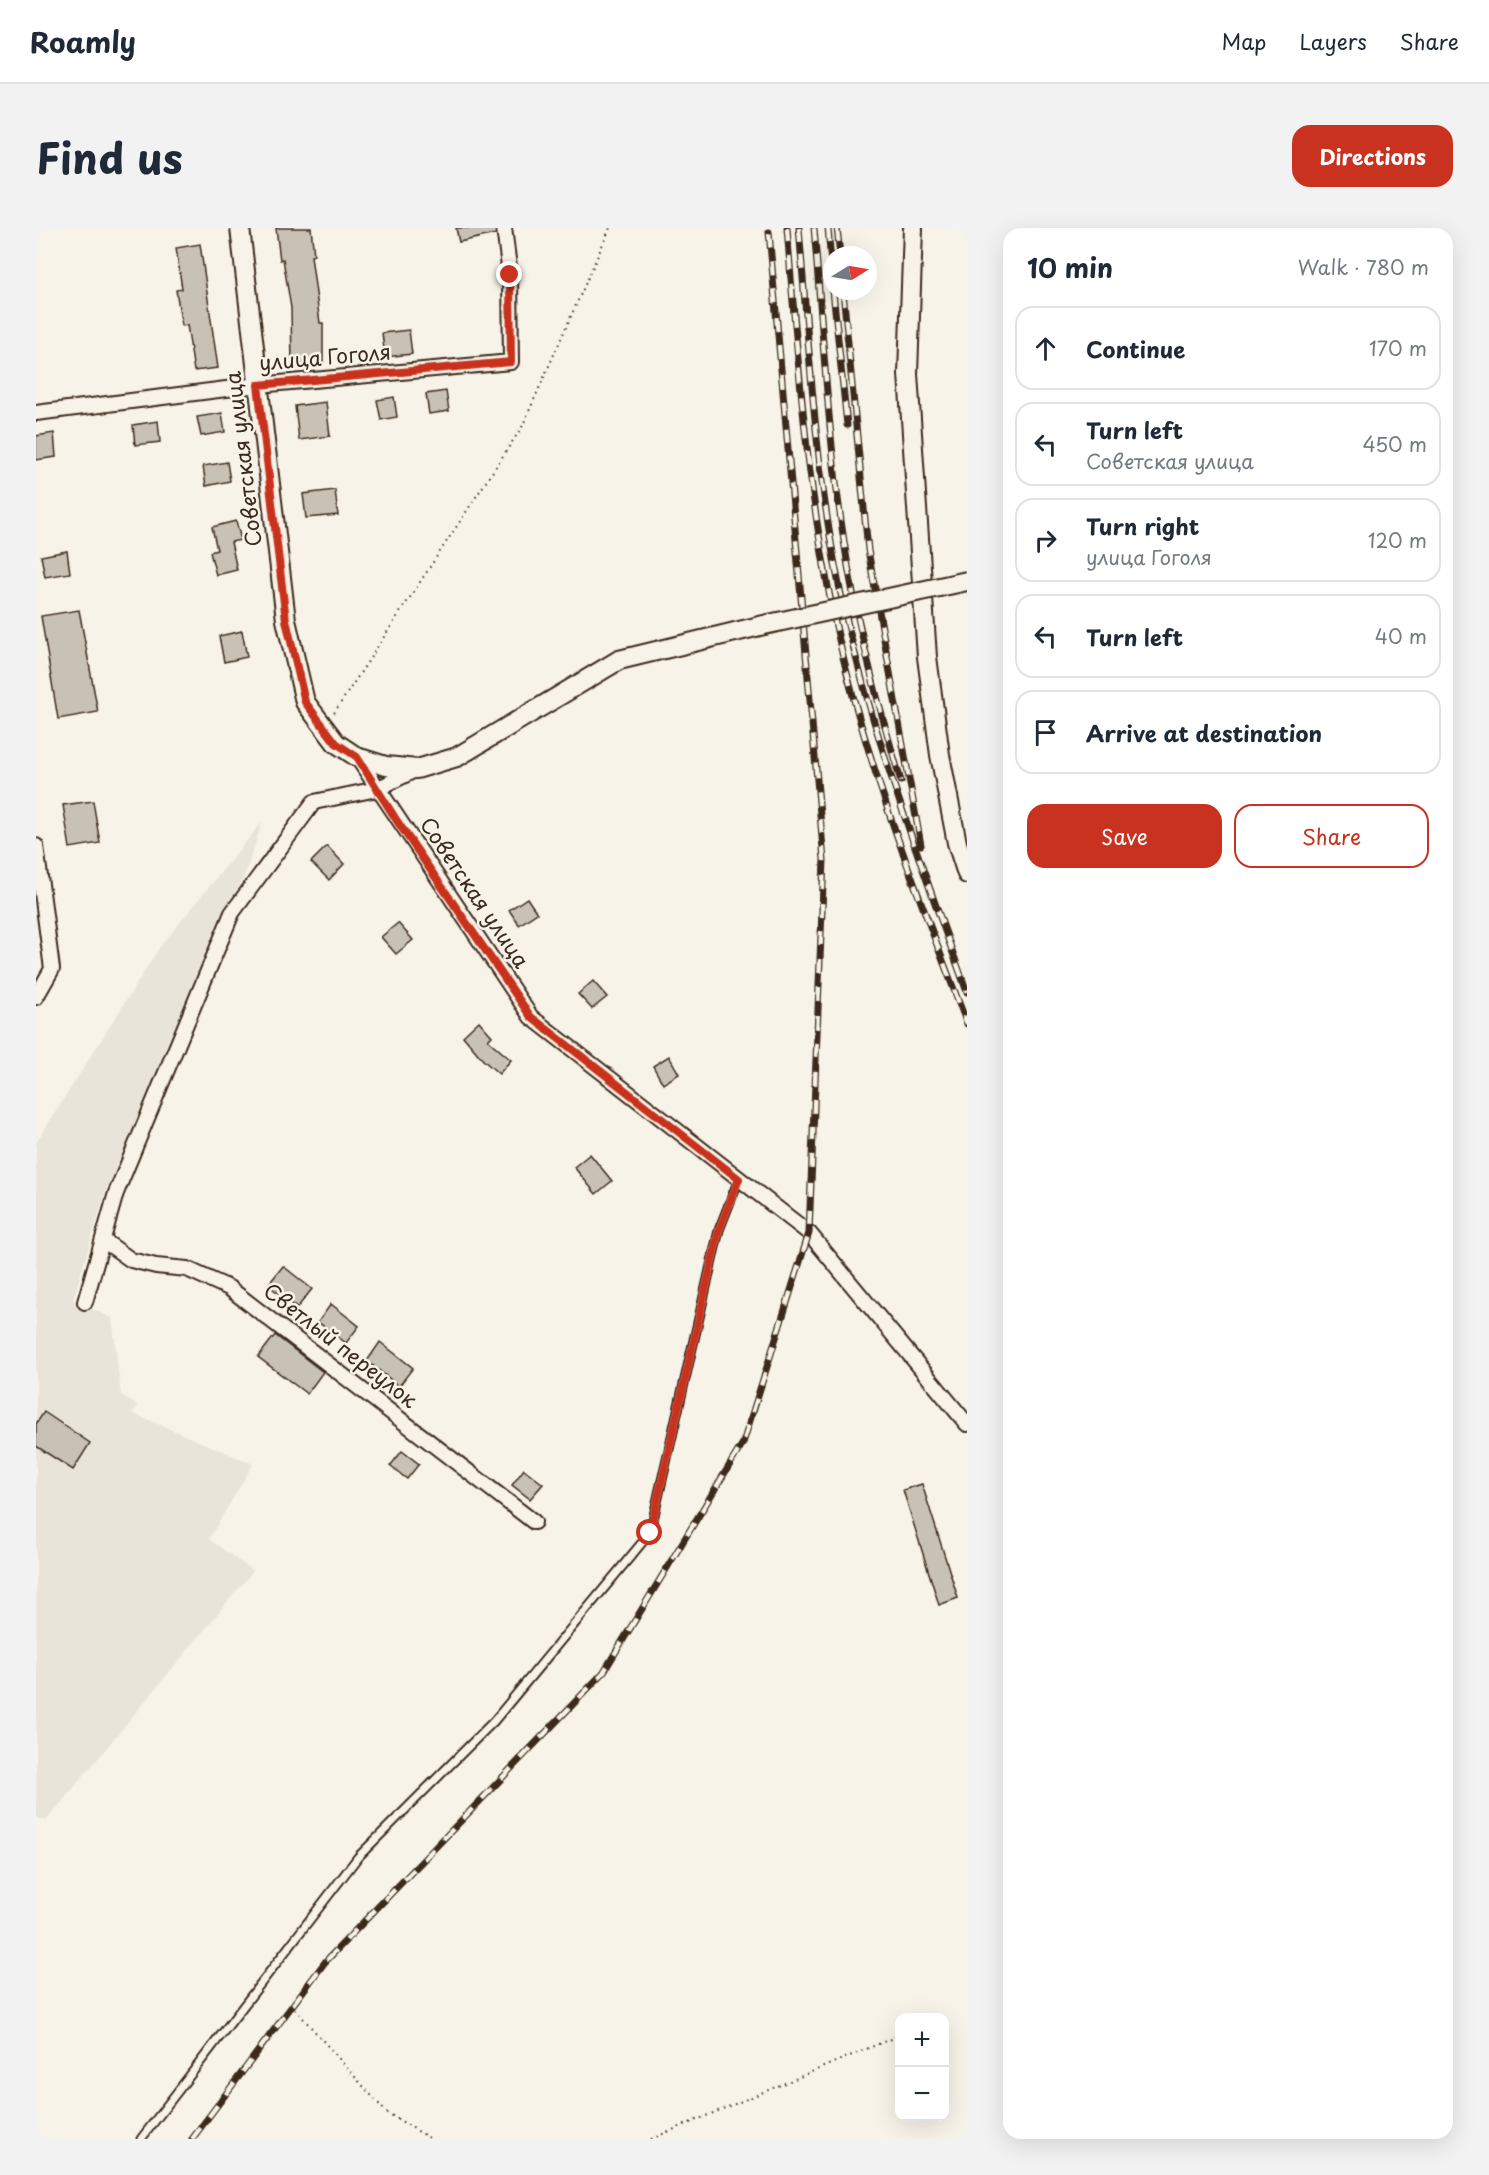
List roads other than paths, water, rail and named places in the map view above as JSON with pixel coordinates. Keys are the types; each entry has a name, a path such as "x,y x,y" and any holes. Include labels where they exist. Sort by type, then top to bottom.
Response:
{"street":[{"name":"Советская улица","path":"240,228 286,620 305,702 336,743 357,757 531,1017 809,1233 967,1424"},
{"name":"улица Гоголя","path":"36,413 258,385 511,362 510,275 504,228"},
{"path":"913,228 908,374 927,657 940,755 957,843 967,874"},
{"path":"85,1302 116,1193 232,913 314,802 377,789 417,769 457,757 620,660 764,625 967,581"},
{"path":"357,757 386,766 417,769"},
{"path":"36,846 52,969 36,997"},
{"name":"Светлый переулок","path":"103,1240 131,1260 156,1266 187,1269 230,1288 534,1522"}],"lane":[{"path":"141,2139 358,1857 494,1721 650,1533 719,1230 739,1179"}],"railway":[{"path":"787,228 808,454 815,510 835,622 860,721 887,809 967,1024"},
{"path":"799,228 818,452 839,585 864,689 896,791 967,992"},
{"path":"814,228 830,424 844,541 868,662 901,781"},
{"path":"828,228 830,246"},
{"path":"837,228 839,246"},
{"path":"192,2139 325,1962 603,1673 743,1443 809,1233 824,860 769,232"},
{"path":"834,300 847,425"},
{"path":"844,300 868,550 921,845"}]}
